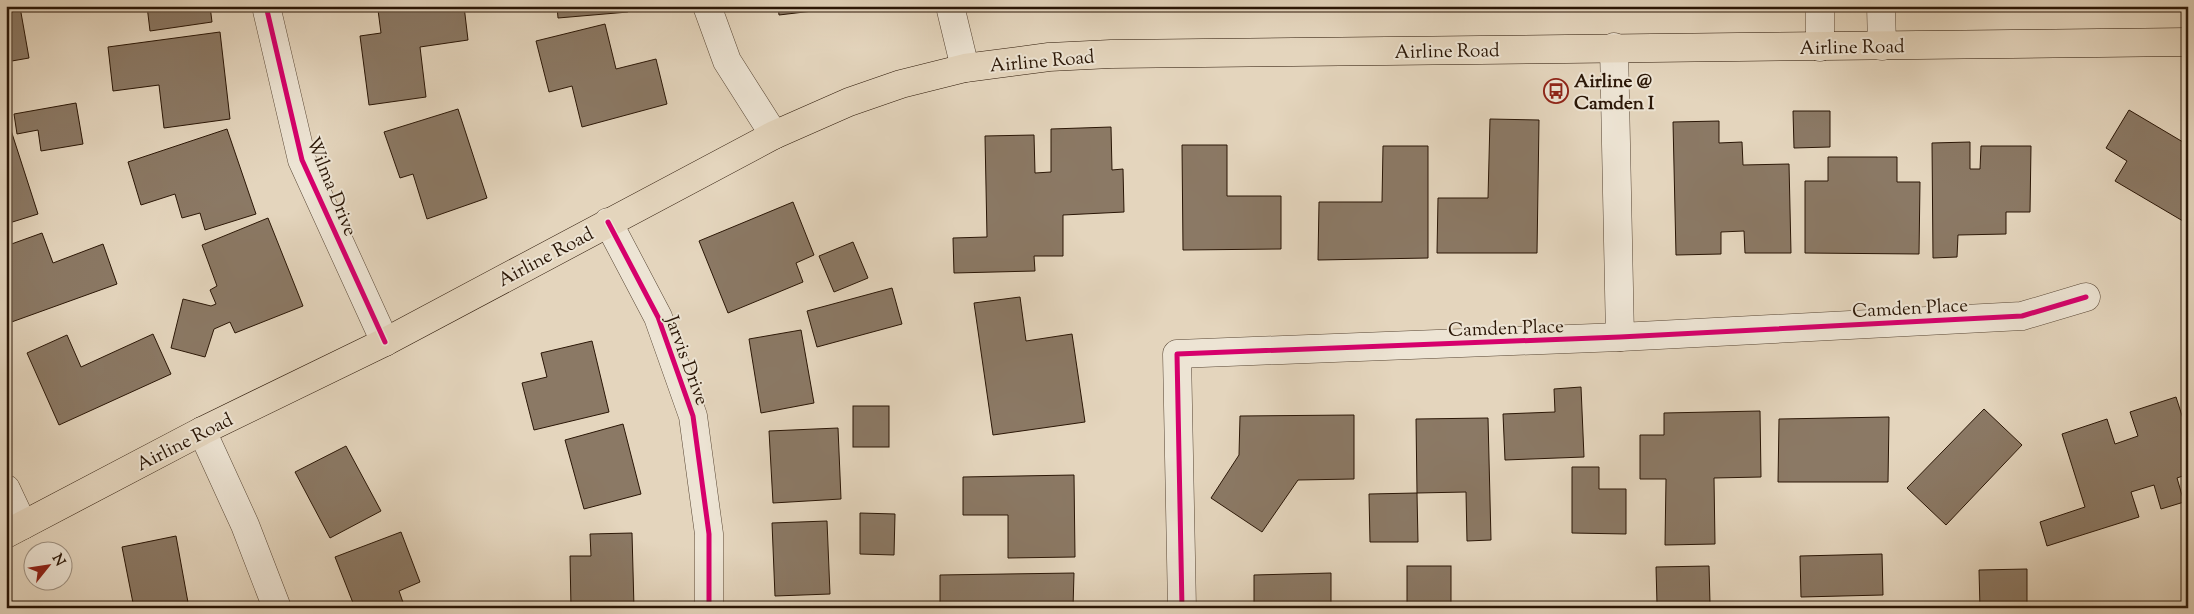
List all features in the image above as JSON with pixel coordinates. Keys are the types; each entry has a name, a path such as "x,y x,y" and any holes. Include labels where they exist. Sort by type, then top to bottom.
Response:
{"main road":[{"name":"Airline Road","path":"15,529 202,431 385,342 774,135 849,102 901,84 965,68 1049,57 1111,54 2188,42"}],"street":[{"name":"Wilma Drive","path":"266,6 302,160 385,342"},
{"path":"707,6 728,61 774,135"},
{"path":"950,6 965,68"},
{"path":"1820,6 1820,47"},
{"path":"1881,6 1882,46"},
{"path":"1614,47 1620,337"},
{"name":"Jarvis Drive","path":"608,222 658,317 693,416 709,534 709,608"},
{"name":"Camden Place","path":"1182,608 1177,354 1620,337 2022,316 2086,297"},
{"path":"202,431 244,525 277,608"},
{"path":"6,489 15,529"}],"building":[{"path":"147,6 210,6 212,22 150,31"},
{"path":"406,6 464,6 468,40 420,47 426,97 369,105 360,36 381,33 378,10"},
{"path":"557,6 628,6 628,12 558,18"},
{"path":"778,6 855,6 779,15"},
{"path":"20,7 29,58 6,62 6,9"},
{"path":"605,24 616,69 656,59 667,104 582,127 572,86 549,92 536,41"},
{"path":"220,32 230,119 164,128 159,85 113,91 108,47"},
{"path":"76,103 83,144 41,151 38,130 17,134 14,114"},
{"path":"458,109 487,198 427,219 413,174 400,178 384,132"},
{"path":"2129,110 2188,145 2188,224 2115,181 2127,161 2106,148"},
{"path":"1793,111 1830,111 1830,147 1794,148"},
{"path":"1490,119 1539,120 1537,253 1437,253 1438,198 1488,198"},
{"path":"6,121 8,121 38,214 6,224"},
{"path":"1719,121 1719,143 1742,142 1743,165 1789,164 1791,253 1745,253 1744,231 1721,232 1721,254 1676,255 1673,122"},
{"path":"1111,127 1112,170 1123,169 1124,212 1063,215 1063,256 1034,256 1035,271 954,273 953,238 987,237 985,136 1034,135 1035,173 1051,172 1051,129"},
{"path":"227,129 256,214 205,230 200,213 182,218 175,194 141,205 128,162"},
{"path":"1970,142 1970,169 1980,169 1981,146 2031,146 2030,212 2006,212 2006,234 1958,235 1957,257 1933,258 1932,143"},
{"path":"1182,145 1227,145 1227,196 1281,196 1281,249 1183,250"},
{"path":"1383,146 1428,146 1428,258 1318,260 1319,202 1382,202"},
{"path":"1828,157 1897,157 1897,182 1920,182 1919,254 1805,253 1805,181 1828,181"},
{"path":"793,202 814,255 796,263 803,282 728,313 699,241"},
{"path":"268,218 303,306 235,333 230,322 214,329 205,357 171,348 183,299 211,306 216,304 210,290 217,286 202,245"},
{"path":"42,233 53,263 103,244 117,284 6,324 6,246"},
{"path":"853,242 868,278 834,292 819,256"},
{"path":"892,288 902,324 817,347 807,311"},
{"path":"1020,297 1026,341 1072,334 1085,422 993,435 974,303"},
{"path":"801,330 814,403 761,413 749,339"},
{"path":"153,334 171,374 59,425 27,353 67,335 81,367"},
{"path":"592,341 609,412 534,430 522,383 547,377 541,353"},
{"path":"1581,387 1584,457 1505,460 1503,414 1555,412 1554,389"},
{"path":"2176,397 2188,434 2188,474 2177,478 2184,502 2161,509 2154,485 2131,492 2139,517 2047,546 2040,522 2085,507 2062,434 2107,419 2115,444 2138,436 2130,412"},
{"path":"853,406 889,406 889,447 853,447"},
{"path":"1984,409 2022,445 1946,525 1907,488"},
{"path":"1760,411 1761,477 1714,478 1715,544 1665,545 1666,479 1640,479 1640,435 1664,435 1664,413"},
{"path":"1354,415 1354,479 1298,480 1262,532 1211,498 1239,455 1240,416"},
{"path":"1889,417 1888,482 1778,482 1779,419"},
{"path":"1488,418 1491,540 1467,541 1466,492 1417,493 1416,419"},
{"path":"623,424 641,494 584,509 565,440"},
{"path":"838,428 841,499 773,503 769,431"},
{"path":"346,446 381,511 330,538 295,472"},
{"path":"1572,467 1599,467 1599,489 1626,489 1626,534 1572,533"},
{"path":"1074,475 1075,557 1008,558 1008,515 963,515 963,477"},
{"path":"1417,493 1418,542 1370,542 1369,494"},
{"path":"860,513 895,514 894,555 860,554"},
{"path":"827,521 830,594 775,596 772,523"},
{"path":"401,532 420,582 399,591 405,608 355,608 335,557"},
{"path":"632,533 634,608 571,608 570,556 591,556 590,534"},
{"path":"176,536 189,608 134,608 122,547"},
{"path":"1882,554 1883,595 1801,597 1800,556"},
{"path":"1407,566 1451,566 1451,608 1407,608"},
{"path":"1709,566 1710,603 1657,604 1656,567"},
{"path":"2027,569 2027,608 1980,608 1979,570"},
{"path":"1074,573 1073,608 940,608 940,575"},
{"path":"1331,573 1331,608 1254,608 1254,575"},
{"path":"2157,603 2157,608 2135,608 2135,604"}],"cycle path":[{"path":"266,6 302,160 385,342"},
{"path":"608,222 658,317 693,416 709,534 709,608"},
{"path":"1182,608 1177,354 1620,337 2022,316 2086,297"}],"place":[{"name":"Airline @ Camden I","path":"1556,91"}]}
